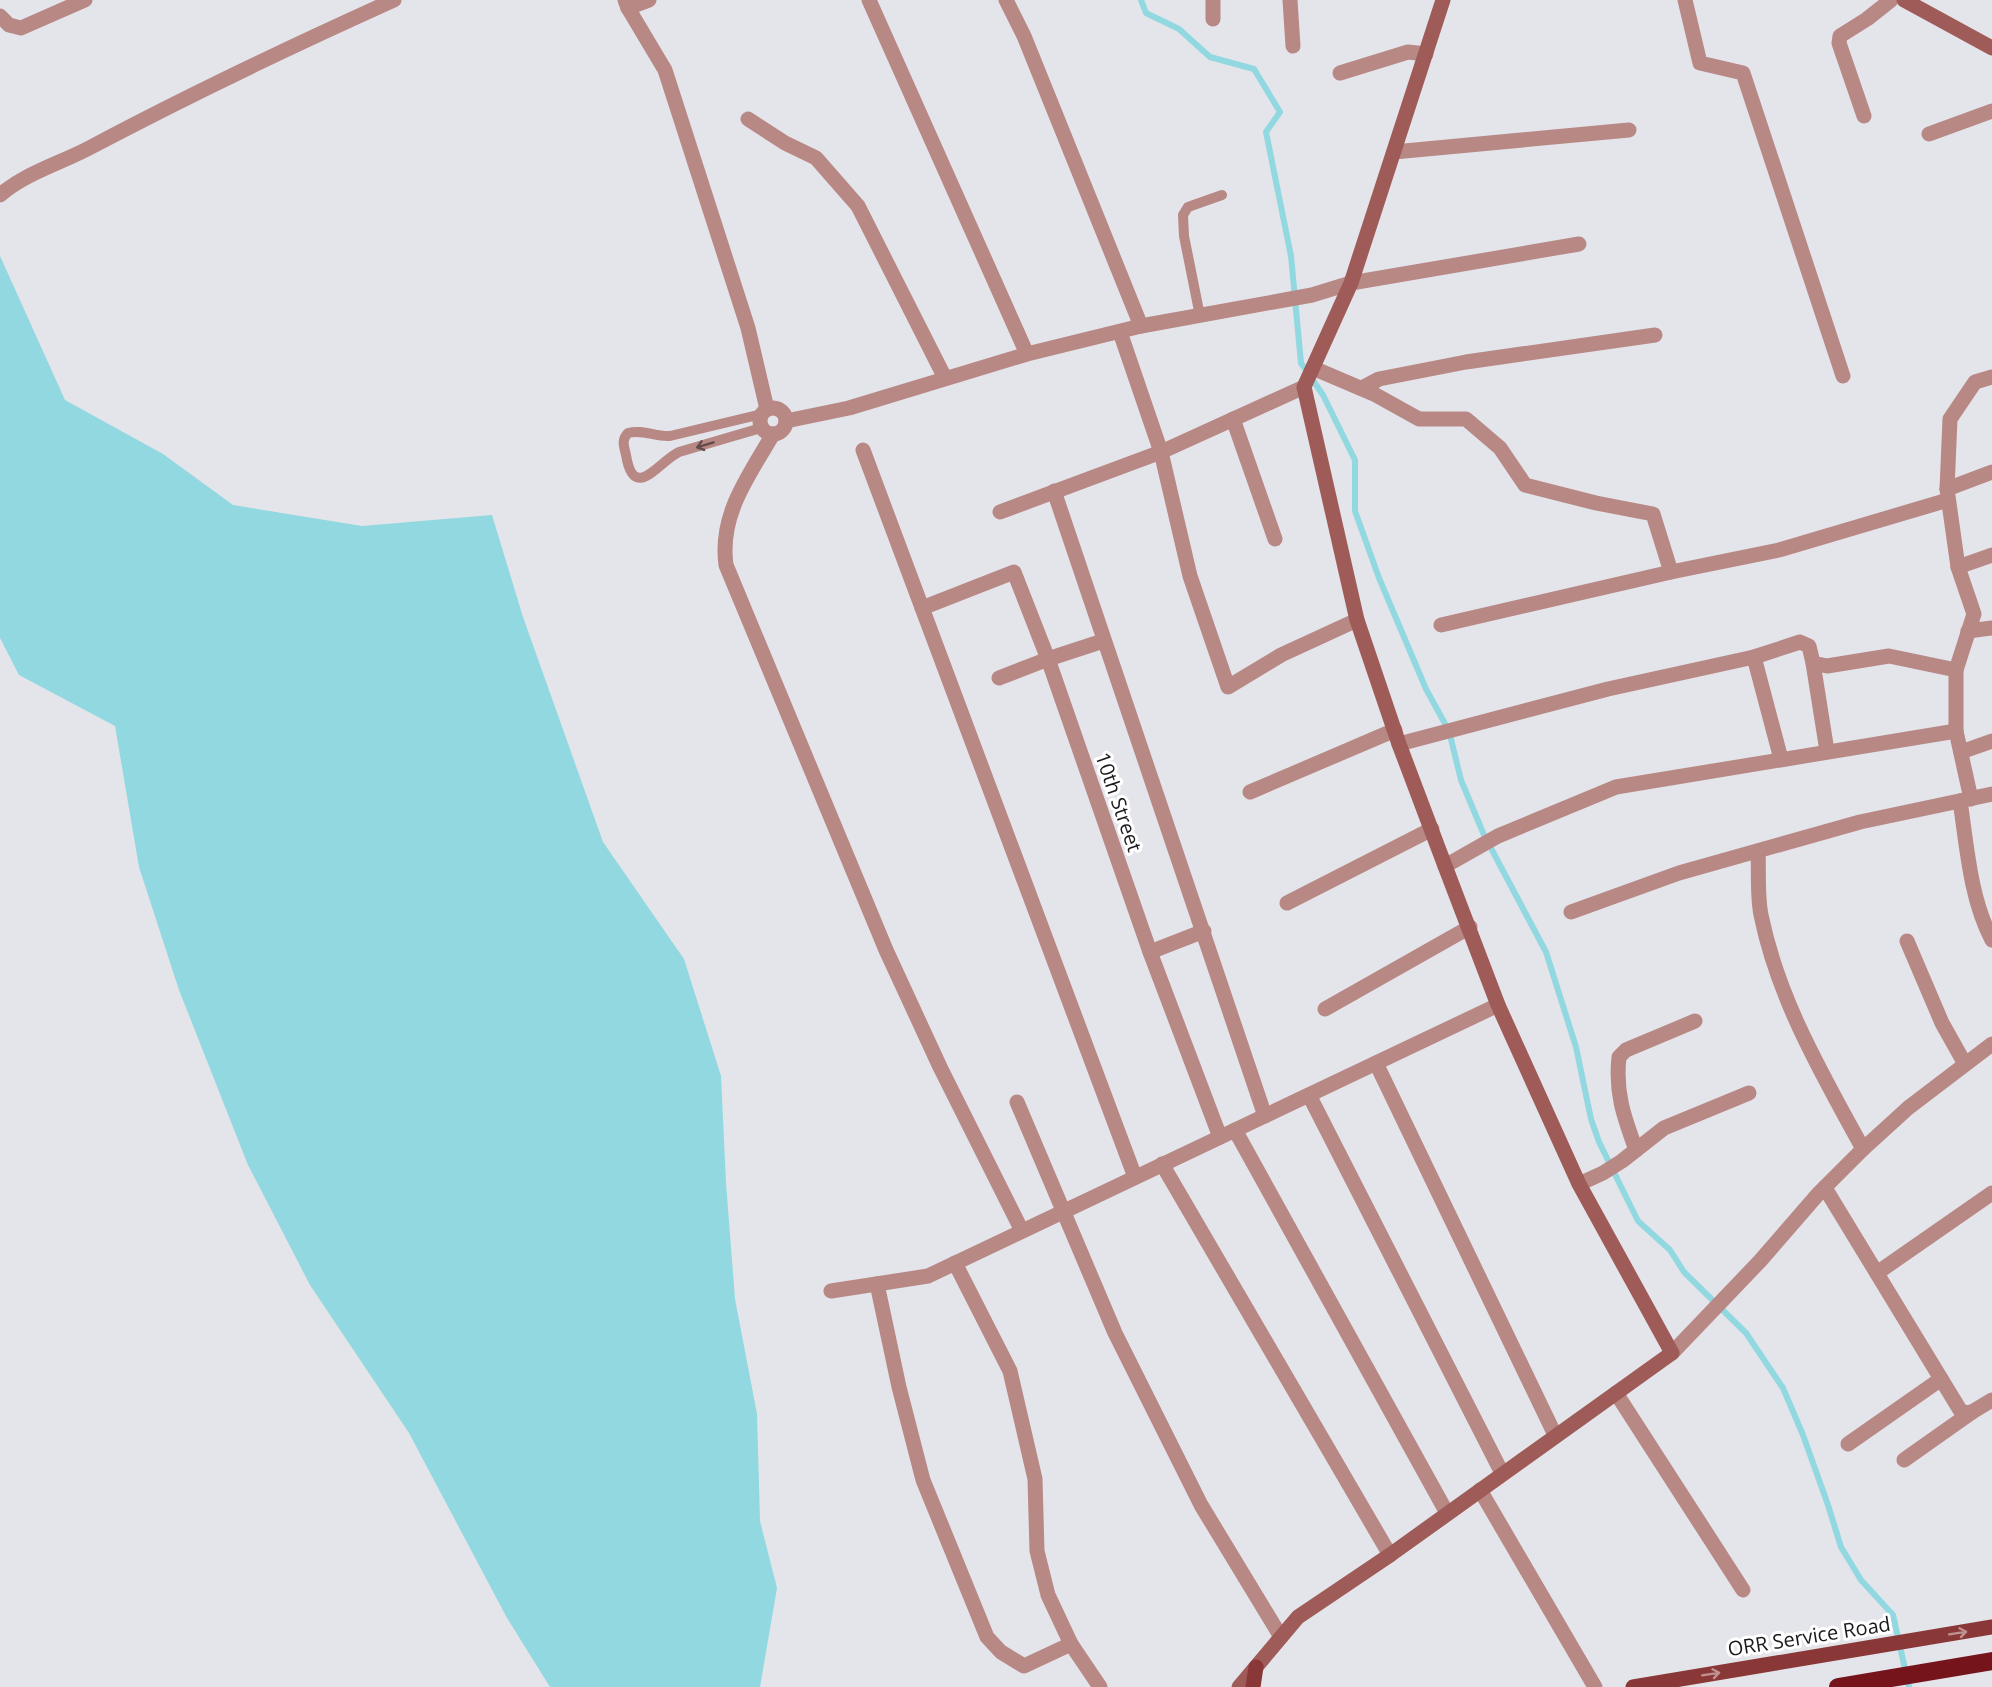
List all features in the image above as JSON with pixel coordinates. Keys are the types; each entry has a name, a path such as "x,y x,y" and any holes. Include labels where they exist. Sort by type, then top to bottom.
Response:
{"highway":[{"path":"1838,1687 1992,1661"}],"main road":[{"name":"ORR Service Road","path":"1633,1687 1992,1627"},
{"path":"1253,1687 1256,1667"}],"street":[{"path":"0,16 9,25 21,28 86,0"},
{"path":"0,195 16,181 83,152 162,110 394,0"},
{"path":"649,0 626,4 665,70 748,328 766,421 782,431 786,421 780,410 773,408 766,421 724,534 726,565 886,950 940,1067 1022,1231"},
{"path":"868,0 1027,354"},
{"path":"1006,0 1038,68 1141,326"},
{"path":"1213,0 1213,19"},
{"path":"1290,0 1293,46"},
{"path":"1443,0 1351,283 1309,377 1357,620 1397,737 1498,1005 1579,1184 1672,1353"},
{"path":"1685,0 1700,63 1743,73 1843,376"},
{"path":"1864,116 1839,43 1840,36 1892,0"},
{"path":"1904,0 1992,48"},
{"path":"1340,73 1408,52 1426,54"},
{"path":"1929,134 1992,111"},
{"path":"748,119 785,143 816,158 858,206 945,378"},
{"path":"1394,152 1629,130"},
{"path":"786,421 849,408 1027,354 1141,326 1312,295 1351,283 1579,244"},
{"path":"1120,332 1161,453 1190,576 1228,687 1281,656 1357,620"},
{"path":"1362,388 1378,379 1466,362 1654,335"},
{"path":"1000,512 1161,453 1233,419 1309,377 1362,388 1419,419 1466,419 1500,448 1525,485 1596,503 1653,514 1671,572"},
{"path":"1992,377 1975,382 1950,419 1948,494 1958,567 1974,614 1956,670 1956,732 1961,752 1971,876 1985,926 1992,940"},
{"path":"1233,419 1275,539"},
{"path":"863,450 1135,1177"},
{"path":"1441,625 1671,572 1779,550 1948,494 1992,472"},
{"path":"1054,491 1265,1116"},
{"path":"1958,567 1992,555"},
{"name":"10th Street","path":"922,608 1014,572 1150,952 1220,1137"},
{"path":"1968,631 1992,628"},
{"path":"999,678 1047,659 1103,641"},
{"path":"1250,792 1397,737 1436,734 1608,689 1754,657 1800,642 1809,646 1827,752"},
{"path":"1813,663 1827,666 1889,656 1956,670"},
{"path":"1754,657 1781,759"},
{"path":"1445,866 1497,836 1616,787 1956,732"},
{"path":"1961,752 1992,741"},
{"path":"1571,912 1679,873 1860,822 1992,794"},
{"path":"1287,903 1432,829"},
{"path":"1758,851 1761,912 1776,971 1817,1066 1863,1149"},
{"path":"1325,1009 1470,927"},
{"path":"1150,952 1204,931"},
{"path":"1906,941 1942,1023 1965,1064"},
{"path":"831,1291 928,1276 1498,1005"},
{"path":"1636,1150 1620,1106 1617,1084 1619,1057 1626,1050 1695,1021"},
{"path":"1239,1687 1298,1617 1672,1353 1863,1149 1908,1108 1992,1044"},
{"path":"1376,1063 1556,1436"},
{"path":"1579,1184 1604,1173 1664,1128 1749,1093"},
{"path":"1309,1095 1502,1473"},
{"path":"1017,1102 1115,1333 1201,1505 1281,1637"},
{"path":"1235,1130 1447,1513"},
{"path":"1162,1164 1390,1554"},
{"path":"1825,1188 1960,1410 1965,1413 1972,1412"},
{"path":"1877,1273 1992,1193"},
{"path":"955,1263 1010,1371 1035,1479 1037,1551 1048,1595 1071,1644 1100,1687"},
{"path":"877,1284 899,1387 923,1480 987,1637 1001,1652 1024,1666 1071,1644"},
{"path":"1848,1444 1941,1379"},
{"path":"1616,1393 1743,1590"},
{"path":"1904,1460 1992,1400"},
{"path":"1480,1490 1595,1687"}],"lane":[{"path":"1200,315 1184,236 1184,215 1188,207 1222,195"},
{"path":"766,421 670,456 648,476 639,479 633,476 628,469 623,442 628,433 640,431 661,437 766,421"}],"water":[{"path":"0,256 65,400 163,454 233,505 362,526 492,515 523,617 603,842 684,959 721,1076 735,1299 757,1414 760,1521 777,1588 760,1687 550,1687 507,1618 409,1433 310,1285 248,1165 179,990 139,867 115,726 19,675 0,638"}],"waterway":[{"path":"1141,0 1146,13 1179,29 1210,57 1254,69 1280,112 1266,132 1291,256 1301,363 1323,395 1355,460 1355,511 1379,578 1426,689 1449,731 1461,780 1484,835 1546,952 1576,1047 1591,1119 1599,1142 1638,1221 1670,1250 1684,1272 1746,1333 1783,1388 1803,1435 1841,1547 1861,1580 1893,1615 1909,1687"}]}
